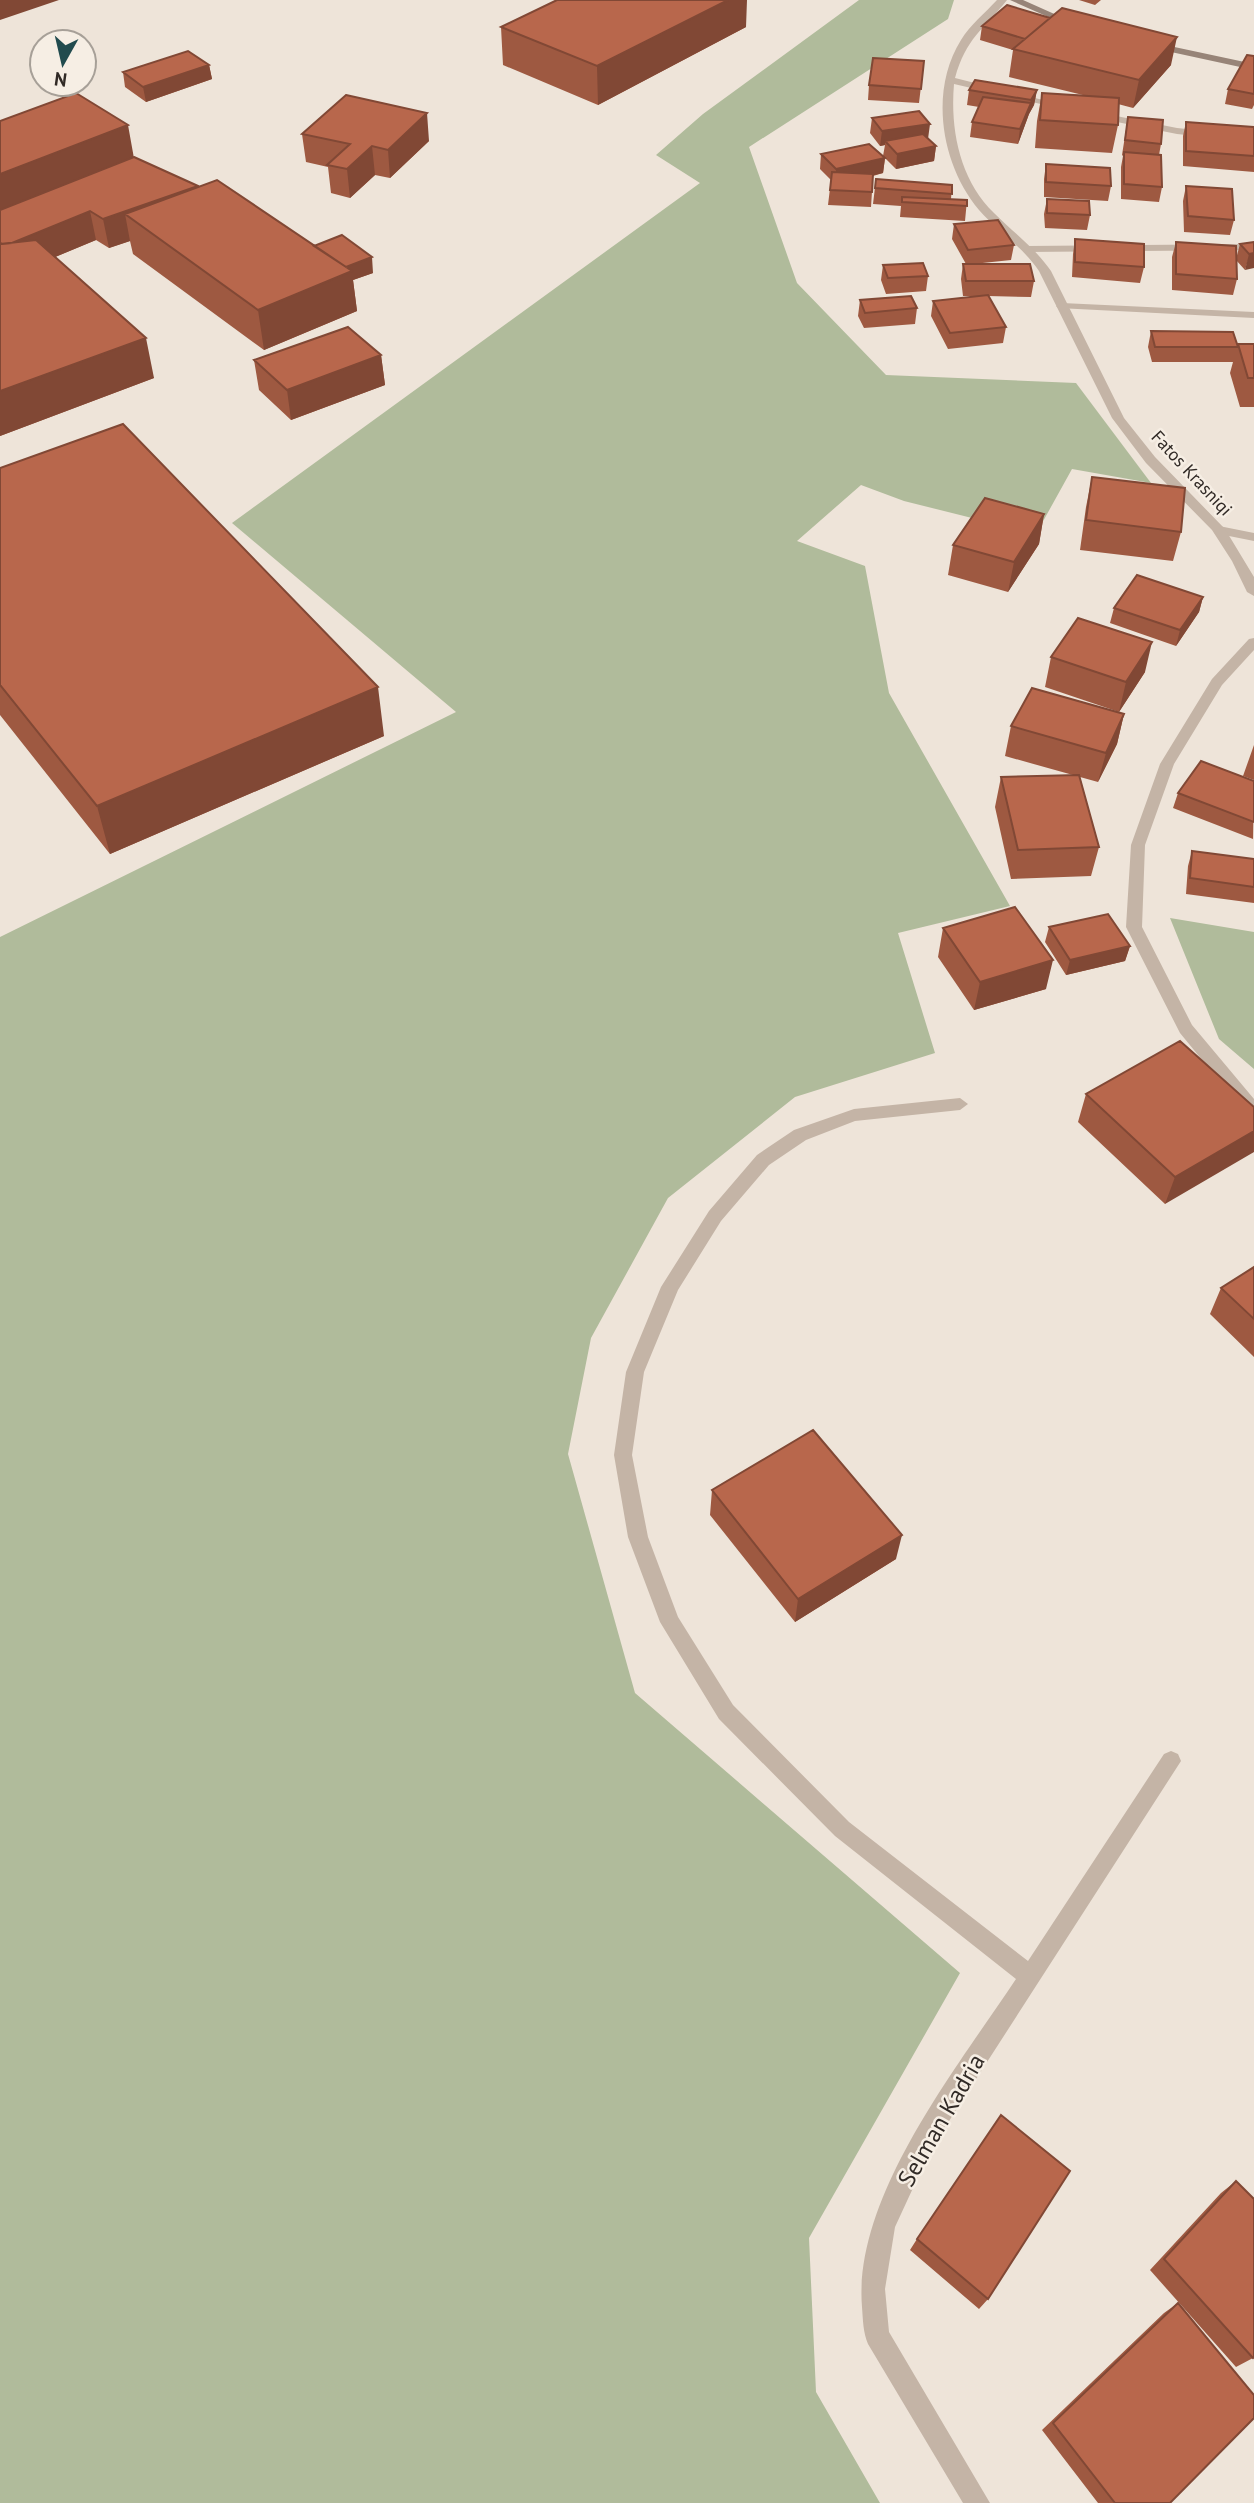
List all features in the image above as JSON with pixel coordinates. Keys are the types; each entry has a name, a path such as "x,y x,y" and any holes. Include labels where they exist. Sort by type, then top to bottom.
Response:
{"street":[{"name":"Fatos Krasniqi","path":"1002,0 965,39 954,61 950,80 950,138 958,171 981,207 1027,249 1044,270 1087,363 1118,418 1150,461 1219,530 1242,565 1254,592"},
{"path":"1016,0 1042,13 1086,28"},
{"path":"1143,43 1254,68"},
{"path":"950,80 1078,110"},
{"path":"1091,113 1177,131 1254,139"},
{"path":"1027,249 1254,247"},
{"path":"1062,306 1254,315"},
{"path":"1219,530 1254,537"},
{"path":"1254,642 1217,682 1167,764 1138,845 1134,927 1186,1029 1254,1111"},
{"path":"960,1104 854,1115 800,1135 764,1160 715,1216 670,1287 635,1372 623,1455 638,1537 670,1622 726,1712 842,1829 1030,1976"},
{"name":"Selman Kadria","path":"976,2503 877,2335 873,2289 883,2226 923,2141 1171,1761"}],"green space":[{"path":"859,0 954,0 948,19 749,147 797,283 886,375 1076,383 1151,483 1072,469 1036,534 904,501 861,485 797,541 865,566 889,693 1010,906 898,933 935,1053 795,1097 668,1198 591,1338 568,1454 635,1693 960,1973 809,2238 816,2392 880,2503 0,2503 0,937 456,712 232,523 700,183 656,155 703,114"},
{"path":"1170,918 1254,932 1254,1069 1219,1039"}],"building":[{"path":"557,0 728,0 597,66 501,27"},
{"path":"1007,5 1050,18 1025,39 982,26"},
{"path":"1062,8 1177,37 1139,80 1013,49"},
{"path":"188,51 209,65 143,87 123,72"},
{"path":"1247,55 1254,56 1254,94 1228,89"},
{"path":"873,58 924,61 921,89 869,85"},
{"path":"975,80 1037,90 1031,100 969,90"},
{"path":"1042,93 1119,98 1118,125 1040,120"},
{"path":"346,95 427,113 388,150 372,146 347,169 327,165 350,144 302,134"},
{"path":"983,97 1031,103 1020,129 972,122"},
{"path":"62,98 84,98 128,125 0,174 0,121"},
{"path":"919,111 930,124 882,131 872,118"},
{"path":"1128,117 1163,120 1161,144 1125,140"},
{"path":"1186,122 1254,127 1254,156 1186,151"},
{"path":"923,134 936,146 897,154 885,141"},
{"path":"869,144 885,158 836,169 821,154"},
{"path":"1124,152 1161,155 1162,187 1124,184"},
{"path":"134,157 198,186 103,219 90,211 12,243 0,243 0,210"},
{"path":"1046,164 1110,168 1111,186 1046,182"},
{"path":"832,172 873,174 872,192 830,190"},
{"path":"876,179 952,185 952,194 875,188"},
{"path":"217,180 352,271 258,310 125,214"},
{"path":"1186,186 1232,189 1234,220 1188,216"},
{"path":"902,197 967,200 967,206 902,202"},
{"path":"1047,199 1089,201 1090,215 1047,213"},
{"path":"998,220 1014,245 968,250 954,224"},
{"path":"342,235 372,257 346,267 314,246"},
{"path":"1075,239 1144,244 1144,267 1075,262"},
{"path":"36,240 146,338 0,391 0,244"},
{"path":"1176,242 1236,246 1237,279 1176,274"},
{"path":"1254,242 1254,253 1249,254 1240,244"},
{"path":"923,263 928,276 888,278 883,265"},
{"path":"963,264 1030,264 1034,281 966,281"},
{"path":"988,295 1006,327 950,333 933,301"},
{"path":"911,296 917,308 865,313 860,300"},
{"path":"348,327 381,355 287,390 254,360"},
{"path":"1151,331 1233,332 1238,347 1155,347"},
{"path":"1238,344 1254,344 1254,378 1248,378"},
{"path":"123,424 378,687 97,806 0,685 0,468"},
{"path":"1092,477 1185,488 1181,532 1086,520"},
{"path":"985,498 1044,514 1014,562 953,545"},
{"path":"1137,575 1203,597 1180,630 1114,608"},
{"path":"1078,618 1152,642 1126,682 1051,657"},
{"path":"1032,688 1124,714 1106,753 1011,726"},
{"path":"1201,761 1254,781 1254,822 1178,793"},
{"path":"1079,775 1099,847 1018,850 1001,777"},
{"path":"1192,851 1254,859 1254,887 1190,878"},
{"path":"1015,907 1053,960 980,982 943,928"},
{"path":"1108,914 1130,946 1070,960 1049,927"},
{"path":"1180,1041 1254,1107 1254,1131 1175,1177 1086,1094"},
{"path":"1254,1267 1254,1319 1221,1288"},
{"path":"813,1430 902,1535 798,1599 712,1490"},
{"path":"1001,2115 1070,2171 988,2299 917,2239"},
{"path":"1236,2181 1254,2199 1253,2358 1164,2259"},
{"path":"1178,2303 1254,2395 1254,2418 1170,2503 1115,2503 1053,2423"}]}
